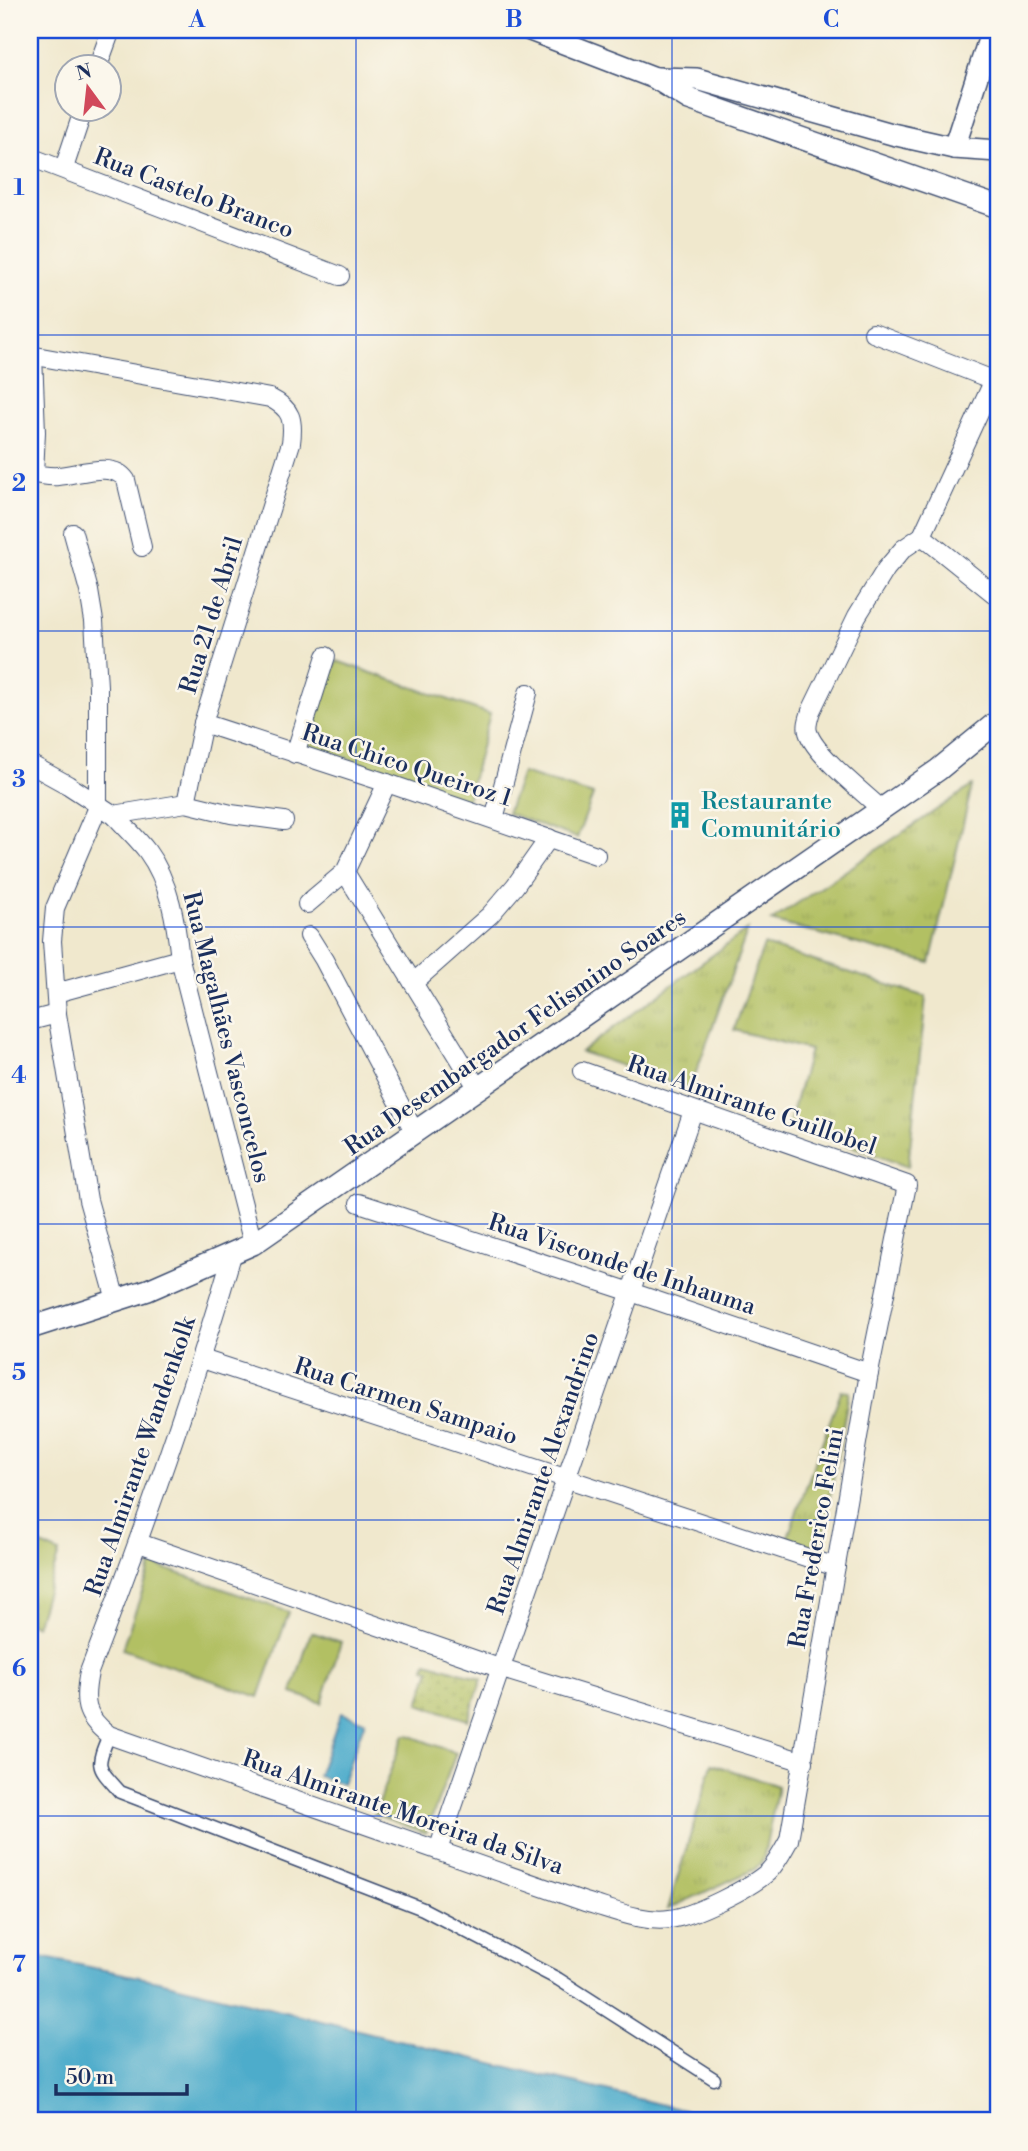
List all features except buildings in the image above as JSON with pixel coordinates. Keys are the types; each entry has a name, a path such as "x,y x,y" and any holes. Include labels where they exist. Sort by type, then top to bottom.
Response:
{"street":[{"path":"104,52 111,30"},
{"path":"530,30 654,78 689,99 998,207"},
{"path":"954,148 992,30"},
{"path":"654,78 697,79 892,134 954,148 998,151"},
{"path":"64,169 79,122"},
{"name":"Rua Castelo Branco","path":"30,157 340,276"},
{"path":"873,333 996,381 922,536 903,549 879,581 857,616 811,711 807,726 814,744 881,809"},
{"path":"32,355 36,432 32,474 55,477 104,470 122,474 126,480 142,547"},
{"name":"Rua 21 de Abril","path":"32,355 270,398 282,404 290,414 293,429 291,443 203,723 186,803"},
{"path":"73,533 94,621 106,811 55,908 52,941 57,1014 88,1200 116,1300"},
{"path":"922,536 998,597"},
{"path":"295,754 326,656"},
{"path":"494,818 528,693"},
{"name":"Rua Desembargador Felismino Soares","path":"30,1327 148,1290 253,1244 938,770 998,721"},
{"name":"Rua Chico Queiroz 1","path":"203,723 494,818 596,855"},
{"name":"Rua Magalhães Vasconcelos","path":"30,764 68,785 106,811 148,852 168,893 175,919 180,960 253,1244"},
{"path":"307,904 345,872 387,783"},
{"path":"106,811 186,803 231,814 284,821"},
{"path":"413,983 490,915 515,886 549,838"},
{"path":"345,872 477,1087"},
{"path":"309,936 415,1133"},
{"path":"56,992 180,960"},
{"path":"30,1021 57,1014"},
{"name":"Rua Almirante Guillobel","path":"582,1071 907,1185"},
{"name":"Rua Almirante Alexandrino","path":"438,1850 693,1111"},
{"name":"Rua Frederico Felini","path":"749,1886 768,1871 789,1840 869,1373 907,1185"},
{"name":"Rua Visconde de Inhauma","path":"359,1203 869,1373"},
{"name":"Rua Almirante Wandenkolk","path":"109,1735 96,1726 85,1705 89,1672 139,1543 202,1359 232,1255"},
{"name":"Rua Carmen Sampaio","path":"202,1359 836,1567"},
{"path":"139,1543 502,1669 804,1762"},
{"path":"109,1735 99,1758 100,1769 120,1793 423,1909 558,1979 714,2079"},
{"name":"Rua Almirante Moreira da Silva","path":"109,1735 585,1902 640,1917 670,1919 749,1886"}],"green space":[{"path":"337,661 490,714 467,800 306,744"},
{"path":"522,773 593,795 577,838 507,813"},
{"path":"972,786 930,963 771,921"},
{"path":"748,929 690,1089 581,1052"},
{"path":"764,945 926,997 908,1167 789,1124 810,1050 734,1030"},
{"path":"841,1391 849,1392 820,1551 817,1553 787,1539"},
{"path":"30,1540 59,1553 36,1626 30,1623"},
{"path":"152,1564 289,1612 259,1697 122,1649"},
{"path":"311,1632 341,1642 322,1703 292,1693"},
{"path":"427,1662 482,1679 468,1720 419,1704 430,1670 425,1668"},
{"path":"404,1735 456,1753 426,1833 374,1814"},
{"path":"712,1764 778,1786 763,1860 755,1869 668,1909"}],"water":[{"path":"341,1713 365,1721 342,1784 318,1776"},
{"path":"30,1955 159,1981 728,2121 30,2121"}],"place":[{"name":"Restaurante Comunitário","path":"680,815"}]}
